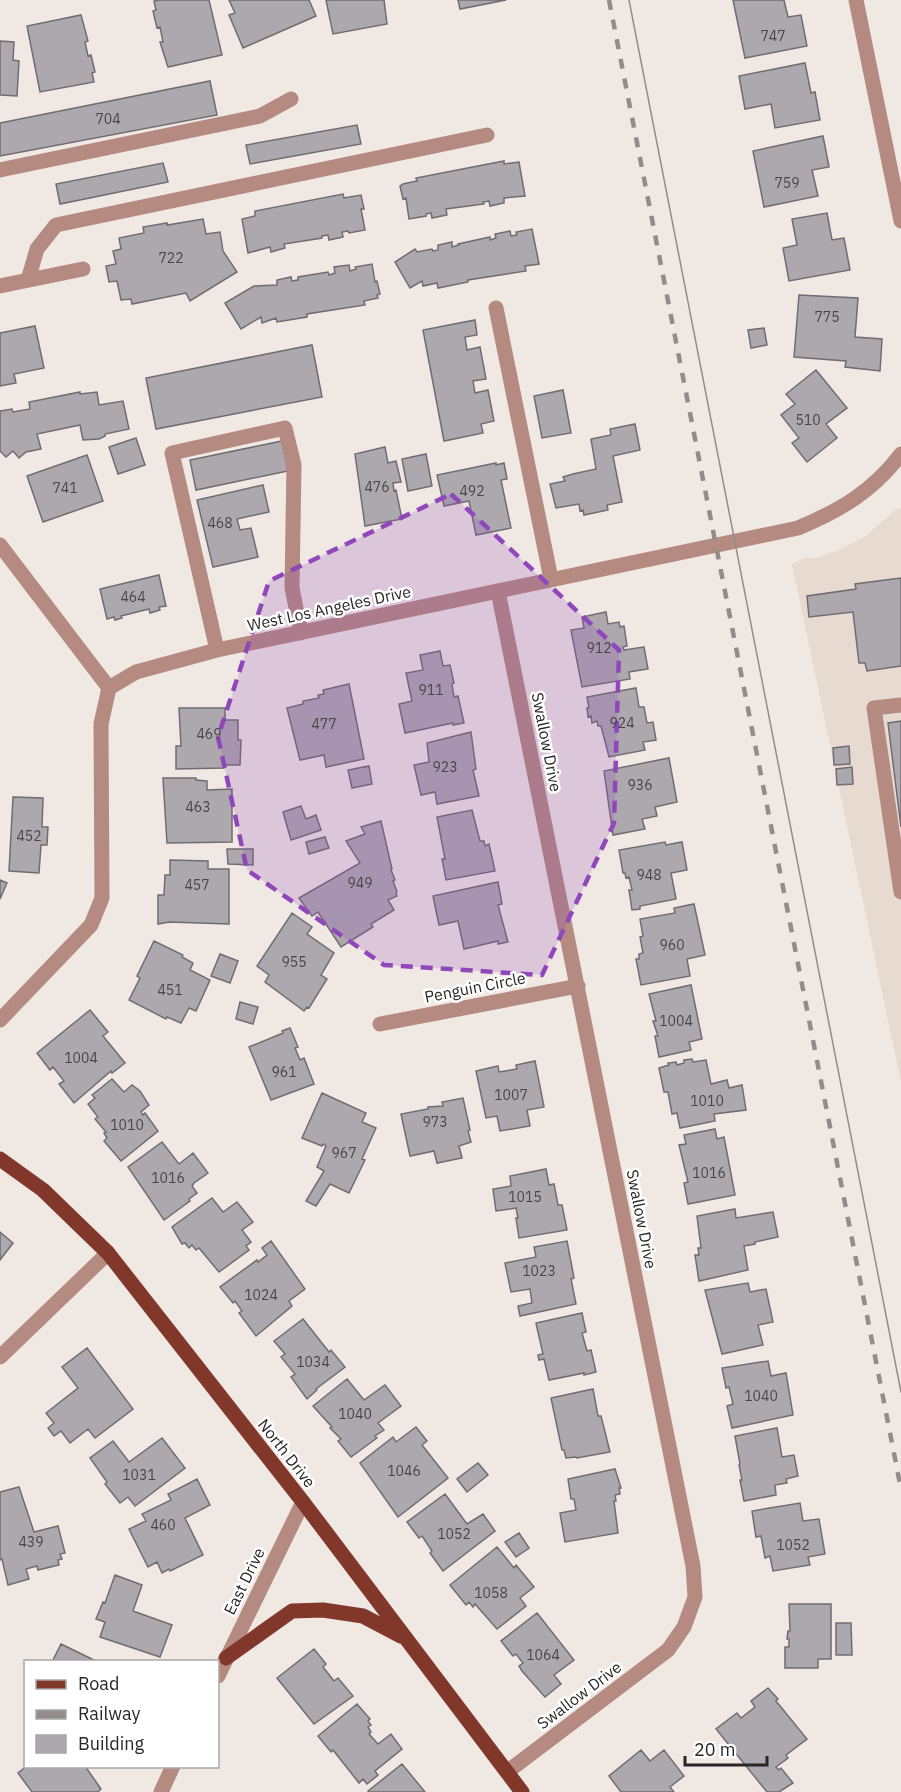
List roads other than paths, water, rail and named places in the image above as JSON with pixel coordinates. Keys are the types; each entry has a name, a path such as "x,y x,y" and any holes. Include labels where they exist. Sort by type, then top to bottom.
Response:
{"main road":[{"name":"North Drive","path":"0,1159 43,1190 108,1253 303,1502 522,1792"},
{"path":"226,1658 292,1611 323,1610 363,1616 406,1639"}],"street":[{"path":"856,0 901,221"},
{"path":"0,170 260,116 291,99"},
{"path":"28,280 37,249 56,225 487,135"},
{"path":"0,286 83,269"},
{"path":"496,308 551,579"},
{"path":"217,650 172,453 285,428 294,465 292,588 301,633"},
{"name":"West Los Angeles Drive","path":"109,688 136,672 217,650 798,528 832,514 862,494 888,471 901,454"},
{"path":"0,545 109,688 101,724 102,898 91,925 0,1020"},
{"name":"Swallow Drive","path":"498,591 693,1566 695,1597 684,1627 668,1650 507,1772"},
{"path":"901,705 874,708 901,892"},
{"name":"Penguin Circle","path":"380,1024 578,986"},
{"path":"0,1357 108,1253"},
{"name":"East Drive","path":"219,1674 303,1502"},
{"path":"161,1792 173,1768"}],"tram line":[{"path":"629,0 901,1392"}],"railway":[{"path":"609,0 901,1489"}]}
